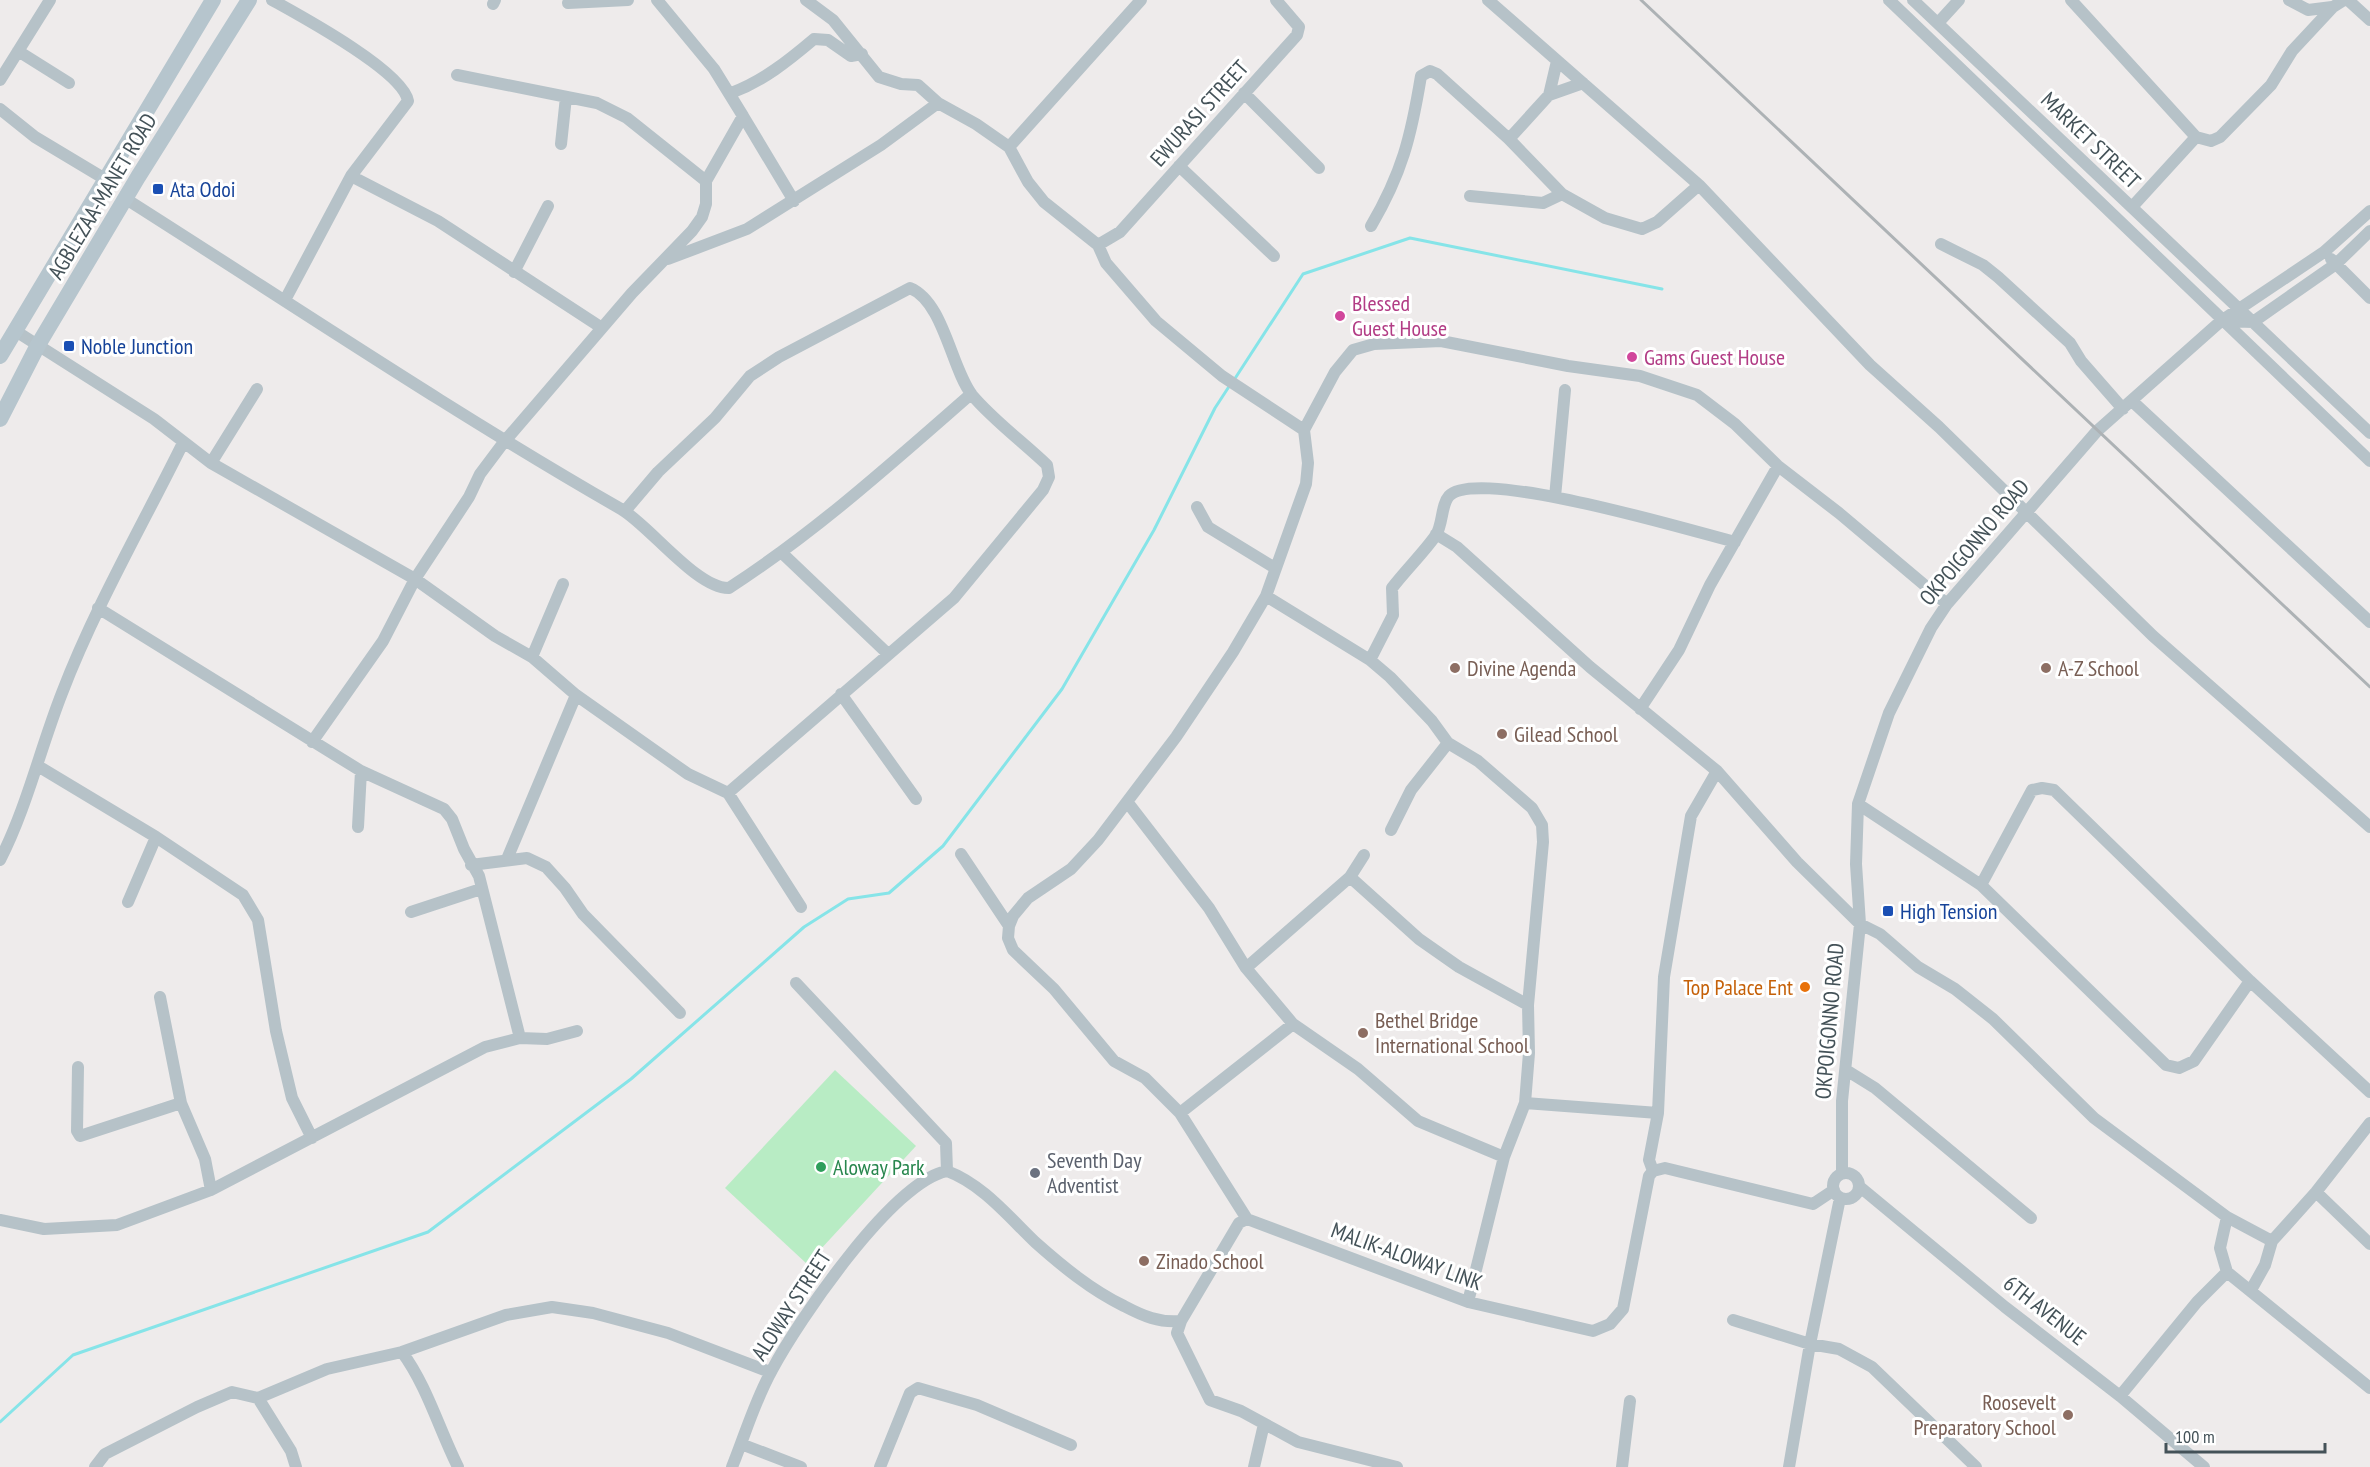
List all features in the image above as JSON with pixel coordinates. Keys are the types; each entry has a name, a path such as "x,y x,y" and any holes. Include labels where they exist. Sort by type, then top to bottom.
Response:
{"main road":[{"name":"AGBLEZAA-MANET ROAD","path":"0,356 213,0"},
{"name":"AGBLEZAA-MANET ROAD","path":"0,419 38,345 249,0"}],"street":[{"path":"0,80 50,0"},
{"path":"272,0 335,34 407,95 404,108 351,176 285,300"},
{"path":"568,3 628,0"},
{"path":"657,0 731,93 794,201"},
{"path":"806,0 833,20 862,54 871,70 879,77 901,84 918,85 938,103 976,124 1009,147 1028,183 1044,202 1098,245 1106,263 1143,307 1222,376 1304,430"},
{"path":"1009,147 1141,0"},
{"name":"EWURASI STREET","path":"1098,245 1120,232 1297,35 1299,27 1276,0"},
{"path":"1488,0 1699,185 1869,365 1939,427 2153,636 2370,827"},
{"name":"MARKET STREET","path":"1890,0 2211,308 2221,321 2370,461"},
{"name":"MARKET STREET","path":"1913,0 2370,433"},
{"path":"1938,23 1959,0"},
{"path":"2072,0 2196,136 2211,141 2220,137 2271,85 2292,51 2342,2"},
{"path":"2289,0 2308,10 2342,2 2370,20"},
{"path":"731,93 750,86 782,66 814,39 828,40 851,56 862,54"},
{"path":"18,51 69,83"},
{"path":"1549,95 1557,61"},
{"path":"1371,226 1391,192 1403,163 1414,122 1420,76 1425,72 1437,74 1509,139 1562,194 1605,218 1642,229 1657,222 1699,185"},
{"path":"457,75 597,104 627,118 706,181"},
{"path":"1509,139 1549,95 1583,83"},
{"path":"1244,93 1320,168"},
{"path":"561,144 566,98"},
{"path":"664,260 747,229 881,145 938,103"},
{"path":"0,109 35,137 105,179"},
{"path":"312,742 383,641 415,579 469,497 480,474 504,442 602,328 692,231 702,217 706,204 706,181 743,116"},
{"path":"2132,207 2196,136"},
{"path":"1179,166 1274,256"},
{"path":"351,176 438,221 602,328"},
{"path":"1470,196 1543,204 1562,194"},
{"path":"126,199 504,442 625,512 665,548 715,586 729,588 782,553 853,498 971,394"},
{"path":"514,272 548,206"},
{"name":"OKPOIGONNO ROAD","path":"1842,1173 1842,1101 1860,924 1856,864 1858,804 1889,713 1931,628 1947,604 2097,431 2221,321 2324,252 2370,211"},
{"path":"2240,339 2254,323 2336,264 2370,231"},
{"path":"1941,244 1983,265 1998,277 2070,343 2081,361 2128,405 2370,622"},
{"path":"2324,252 2370,298"},
{"path":"625,512 658,472 715,418 750,376 779,357 910,288 924,297 971,394 1047,465 1049,477 1043,490 954,598 728,793"},
{"path":"2221,321 2254,323"},
{"path":"14,330 154,419 211,463 415,579 495,636 532,657 576,695 688,774 728,793 801,907"},
{"path":"1397,1467 1298,1442 1241,1411 1210,1400 1177,1333 1181,1321 1239,1223 1247,1219 1180,1113 1145,1078 1114,1061 1054,989 1012,950 1008,938 1013,916 1028,898 1071,869 1128,803 1233,652 1266,596 1306,484 1308,463 1304,430 1335,372 1353,350 1374,344 1441,341 1568,366 1640,376 1697,395 1735,424 1778,466 1839,513 1947,604"},
{"path":"211,463 257,389"},
{"path":"1556,497 1565,390"},
{"path":"0,860 13,833 38,766 61,695 98,608 142,527 183,443"},
{"path":"1640,709 1679,650 1710,585 1778,466"},
{"path":"1370,660 1394,615 1392,588 1436,534 1448,497 1460,489 1481,488 1556,497 1735,542"},
{"path":"1197,507 1208,527 1275,568"},
{"path":"1436,534 1457,547 1640,709 1717,771 1797,862 1860,924 1880,934 1918,967 1955,989 1993,1019 2094,1118 2227,1217 2272,1241"},
{"path":"782,553 888,654"},
{"path":"532,657 563,584"},
{"path":"1266,596 1370,660 1432,721 1448,743 1478,761 1502,781 1532,808 1542,825 1543,842 1528,1005 1529,1053 1525,1103 1504,1157 1468,1302"},
{"path":"98,608 361,771 444,809 452,819 471,865 479,876 518,1021 520,1038"},
{"path":"841,694 916,799"},
{"path":"507,859 576,695"},
{"path":"1391,830 1411,790 1448,743"},
{"path":"38,766 156,837 243,895 255,912 266,959 276,1031 292,1098 312,1138"},
{"path":"358,827 361,771"},
{"name":"MALIK-ALOWAY LINK","path":"1247,1219 1468,1302 1593,1331 1610,1324 1623,1309 1649,1176 1653,1171 1649,1160 1658,1113 1664,977 1691,816 1717,771"},
{"path":"1981,885 2032,790 2042,788 2054,790 2250,981 2370,1092"},
{"path":"1128,803 1209,908 1246,968 1293,1024 1358,1069 1418,1121 1504,1157"},
{"path":"1858,804 1981,885 2166,1065 2179,1068 2194,1062 2250,981"},
{"path":"128,902 156,837"},
{"path":"961,854 1009,926"},
{"path":"1246,968 1350,877 1364,855"},
{"path":"471,865 527,858 546,867 565,888 583,914 680,1013"},
{"path":"1350,877 1419,939 1459,967 1528,1005"},
{"path":"411,912 481,889"},
{"path":"795,983 946,1143 946,1171 966,1178 1056,1260 1095,1290 1145,1316 1165,1322 1181,1321"},
{"path":"160,997 181,1103 205,1159 210,1190"},
{"path":"1180,1113 1293,1024"},
{"path":"0,1220 44,1229 117,1225 210,1190 484,1047 520,1038 548,1040 577,1031"},
{"path":"78,1067 77,1131 80,1137 181,1103"},
{"path":"1846,1070 1875,1088 2031,1218"},
{"path":"1525,1103 1658,1113"},
{"path":"2251,1290 2265,1265 2272,1241 2316,1192 2370,1123"},
{"path":"1653,1171 1665,1168 1813,1204 1837,1194 1853,1198 1860,1187"},
{"name":"ALOWAY STREET","path":"732,1467 770,1372 817,1296 848,1256 895,1206 931,1174 946,1171"},
{"path":"1789,1467 1837,1194 1833,1183 1842,1173"},
{"name":"6TH AVENUE","path":"1842,1173 1857,1177 1860,1187 2006,1307 2120,1396 2204,1467"},
{"path":"2316,1192 2370,1244"},
{"path":"2227,1217 2220,1248 2226,1272 2370,1388"},
{"path":"2120,1396 2226,1272"},
{"path":"96,1467 105,1454 196,1407 232,1392 258,1398 327,1369 402,1352 506,1315 552,1307 593,1313 668,1333 770,1372"},
{"path":"1733,1320 1810,1344 1839,1349 1872,1366 1976,1467"},
{"path":"402,1352 418,1373 442,1436 458,1467"},
{"path":"880,1467 910,1393 918,1388 977,1405 1071,1445"},
{"path":"258,1398 291,1451 296,1467"},
{"path":"1622,1467 1630,1401"},
{"path":"1254,1467 1264,1424"},
{"path":"741,1444 801,1467"}],"green space":[{"name":"Aloway Park","path":"835,1070 916,1146 807,1264 725,1188"}],"waterway":[{"path":"1234,380 1303,274 1410,238 1662,289"},
{"path":"0,1422 73,1355 428,1232 631,1079 804,927 848,899 889,893 943,846 1062,689 1154,530 1215,408 1230,385"}],"railway":[{"path":"1641,0 2370,687"}],"place":[{"name":"Ata Odoi","path":"158,189"},
{"name":"Blessed Guest House","path":"1340,316"},
{"name":"Noble Junction","path":"69,346"},
{"name":"Gams Guest House","path":"1632,357"},
{"name":"Divine Agenda","path":"1455,668"},
{"name":"A-Z School","path":"2046,668"},
{"name":"Gilead School","path":"1502,734"},
{"name":"High Tension","path":"1888,911"},
{"name":"Top Palace Ent","path":"1805,987"},
{"name":"Bethel Bridge International School","path":"1363,1033"},
{"name":"Aloway Park","path":"821,1167"},
{"name":"Seventh Day Adventist","path":"1035,1173"},
{"name":"Zinado School","path":"1144,1261"},
{"name":"Roosevelt Preparatory School","path":"2068,1415"}]}
